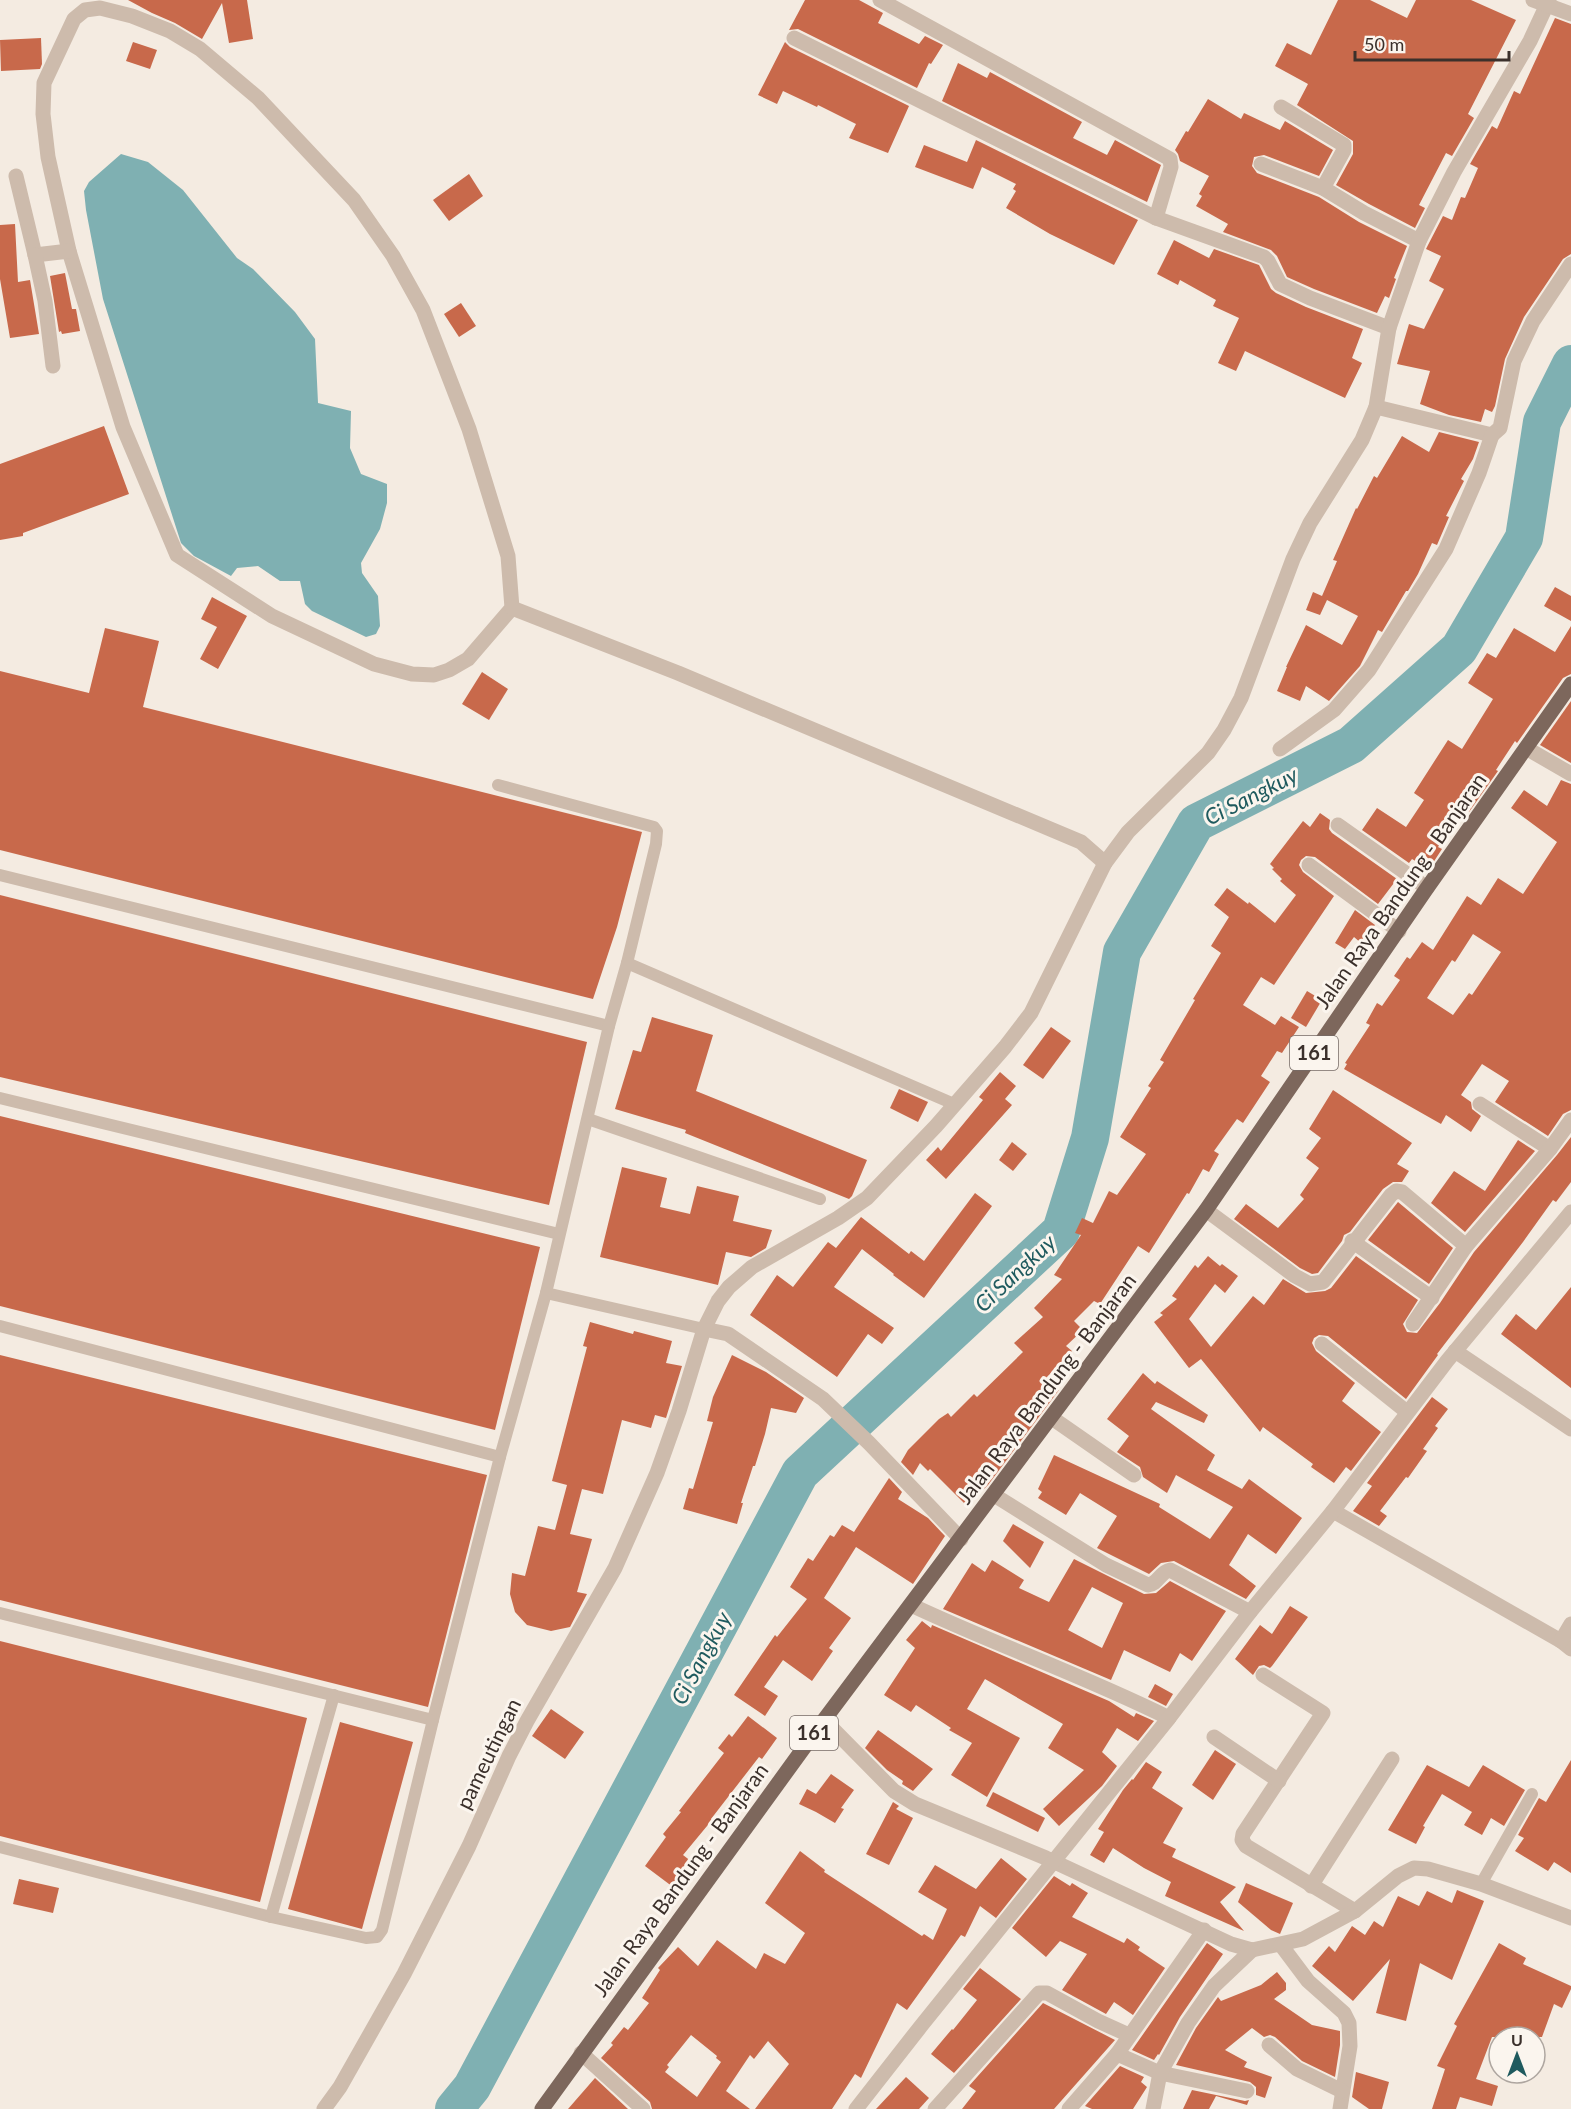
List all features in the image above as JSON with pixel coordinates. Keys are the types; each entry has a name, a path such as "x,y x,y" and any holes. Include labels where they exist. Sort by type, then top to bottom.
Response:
{"main road":[{"name":"Jalan Raya Bandung - Banjaran","path":"542,2109 824,1720 1206,1210 1427,888 1571,684"}],"street":[{"path":"880,0 1170,159 1171,167 1156,218"},
{"path":"1543,2 1571,14"},
{"name":"pameutingan","path":"324,2109 340,2087 404,1974 469,1846 509,1755 615,1568 657,1473 679,1412 704,1329 718,1301 729,1287 752,1267 838,1218 867,1198 936,1126 1005,1047 1031,1013 1105,863 1128,832 1208,753 1224,730 1241,698 1293,559 1310,523 1362,440 1376,407 1389,328 1419,241 1454,172 1530,41 1543,2"},
{"path":"100,8 132,16 170,32 200,49 258,98 354,200 393,256 423,310 469,429 508,556 512,608 468,659 449,670 434,675 412,675 374,664 272,616 177,555 123,427 69,251 48,157 43,114 44,83 74,19 85,10 100,8"},
{"path":"794,38 1156,218 1264,257 1280,284 1288,289 1389,328"},
{"path":"1281,107 1344,145 1344,150 1323,188"},
{"path":"1261,164 1323,188 1364,213 1419,241"},
{"path":"16,176 45,301 53,366"},
{"path":"35,255 69,251"},
{"path":"1280,749 1334,710 1375,661 1446,549 1479,473 1492,435 1500,429 1514,361 1533,321 1571,264"},
{"path":"1376,407 1492,435"},
{"path":"512,608 689,678 1081,842 1105,863"},
{"path":"1526,748 1571,774"},
{"path":"1338,825 1427,888"},
{"path":"1309,865 1399,931"},
{"path":"1480,1104 1550,1149"},
{"path":"1413,1324 1467,1246 1550,1149 1571,1120"},
{"path":"1206,1210 1295,1276 1310,1284 1323,1282 1353,1241 1396,1191 1402,1192 1467,1246"},
{"path":"856,2109 1169,1718 1250,1612 1333,1511 1447,1360 1570,1215"},
{"path":"1353,1241 1432,1298"},
{"path":"704,1329 728,1334 823,1399 869,1443 961,1539"},
{"path":"1322,1344 1407,1413"},
{"path":"1456,1352 1571,1429"},
{"path":"1052,1418 1134,1475"},
{"path":"994,1495 1106,1564 1148,1585 1152,1585 1170,1570 1250,1612"},
{"path":"1333,1511 1566,1645 1571,1624"},
{"path":"911,1605 970,1633 1117,1692 1169,1718"},
{"path":"1263,1675 1323,1713 1243,1834 1242,1840 1246,1846 1355,1911"},
{"path":"824,1720 894,1791 915,1804 1053,1862 1231,1944 1252,1950 1303,1939 1355,1911 1398,1876 1414,1868 1428,1869 1481,1884 1571,1918"},
{"path":"1214,1737 1279,1782"},
{"path":"1311,1886 1392,1759"},
{"path":"1069,2109 1117,2054 1204,1930"},
{"path":"1281,1945 1308,1981 1347,2018 1350,2026 1350,2046 1340,2109"},
{"path":"1153,2109 1160,2073 1188,2023 1214,1986 1252,1950"},
{"path":"935,2109 1040,1993 1047,1993 1129,2035"},
{"path":"1269,2045 1297,2069 1342,2091"},
{"path":"581,2054 643,2109"},
{"path":"1117,2054 1160,2073 1247,2091"}],"lane":[{"path":"0,1847 271,1917 366,1938 377,1937 382,1930 500,1457 546,1293 609,1026 656,844 657,831 654,827 498,785"},
{"path":"0,875 609,1026"},
{"path":"627,963 954,1104"},
{"path":"0,1098 559,1234"},
{"path":"588,1119 820,1199"},
{"path":"546,1293 704,1329"},
{"path":"0,1326 500,1457"},
{"path":"0,1613 433,1720"},
{"path":"271,1917 334,1695"},
{"path":"1481,1884 1532,1794"}],"water":[{"path":"121,154 148,162 183,190 237,258 253,269 295,312 315,339 318,403 351,411 350,448 361,474 387,484 387,503 380,529 361,563 362,573 378,596 380,626 376,634 366,637 312,611 305,604 300,581 280,581 258,566 237,568 231,576 194,556 181,543 103,299 86,210 84,191 89,182"}],"building":[{"path":"128,0 247,0 253,39 229,43 222,3 202,39"},
{"path":"805,0 859,0 883,13 878,23 919,44 925,36 943,45 931,64 929,63 917,88 798,29 789,30"},
{"path":"1338,0 1370,0 1407,18 1416,0 1471,0 1516,20 1468,114 1474,118 1452,156 1446,153 1419,205 1425,208 1415,228 1336,185 1353,154 1353,141 1297,105 1308,84 1275,66 1287,43 1311,55"},
{"path":"1555,18 1571,24 1571,254 1563,259 1524,317 1505,359 1492,412 1485,409 1481,422 1449,415 1420,404 1430,371 1397,364 1409,324 1424,329 1444,289 1429,281 1441,256 1426,249 1443,216 1452,220 1461,197 1465,198 1478,168 1470,164 1492,126 1497,129 1514,91 1520,94"},
{"path":"41,38 42,64 40,69 1,71 0,40"},
{"path":"133,42 157,50 150,69 126,61"},
{"path":"785,42 790,47 909,106 888,153 849,138 856,124 818,105 817,107 783,91 777,104 758,95"},
{"path":"958,63 987,78 990,72 1082,122 1073,138 1107,155 1115,140 1161,165 1147,202 942,101"},
{"path":"1208,99 1241,119 1244,113 1280,130 1285,121 1333,150 1319,176 1264,155 1254,157 1252,166 1257,173 1319,197 1359,222 1407,246 1394,278 1396,279 1389,298 1385,296 1377,313 1287,277 1277,256 1271,250 1223,232 1228,224 1196,206 1202,196 1199,194 1209,176 1180,161 1175,150"},
{"path":"976,140 1138,220 1114,265 1050,234 1006,208 1016,191 1013,189 1016,184 982,167 973,189 915,167 924,145 967,162"},
{"path":"469,174 483,196 449,221 433,200"},
{"path":"15,224 18,282 30,280 39,334 10,338 0,279 0,225"},
{"path":"1174,240 1209,258 1214,249 1259,265 1271,289 1276,293 1363,329 1352,358 1362,363 1345,398 1245,351 1236,371 1218,363 1239,318 1213,306 1216,300 1180,280 1178,285 1157,274"},
{"path":"65,273 72,309 76,309 80,331 62,334 61,331 59,332 50,276"},
{"path":"461,303 476,326 459,337 444,314"},
{"path":"104,426 129,494 23,533 23,536 0,540 0,464"},
{"path":"1439,432 1479,442 1473,459 1461,479 1464,481 1446,516 1449,517 1437,545 1432,543 1418,574 1382,632 1378,630 1360,666 1329,701 1306,686 1300,701 1277,691 1306,625 1342,645 1358,616 1327,600 1320,615 1306,610 1313,592 1322,596 1337,561 1333,560 1356,508 1374,476 1377,478 1402,436 1429,452"},
{"path":"1555,587 1571,596 1571,621 1544,606"},
{"path":"212,597 247,616 218,669 200,659 217,627 201,619"},
{"path":"1571,626 1571,674 1563,678 1517,743 1515,741 1496,770 1498,771 1469,812 1466,811 1459,822 1456,820 1438,847 1442,849 1429,869 1412,859 1409,863 1362,830 1377,808 1406,827 1424,800 1414,793 1448,740 1462,749 1493,699 1468,683 1487,653 1496,658 1514,628 1555,652"},
{"path":"105,628 159,641 143,707 642,832 617,927 593,999 0,850 0,671 89,693"},
{"path":"482,672 508,689 489,720 462,704"},
{"path":"1571,701 1571,763 1540,745"},
{"path":"1561,780 1571,784 1571,1110 1563,1114 1548,1136 1495,1102 1509,1081 1482,1064 1461,1095 1471,1102 1472,1109 1481,1116 1471,1132 1446,1115 1441,1124 1344,1069 1347,1064 1345,1063 1370,1025 1366,1023 1377,1003 1382,1006 1400,980 1394,976 1407,957 1410,959 1422,942 1433,950 1467,896 1481,905 1498,878 1523,894 1557,842 1511,808 1524,790 1547,806","holes":["1473,934 1501,952 1472,995 1469,993 1453,1015 1427,998 1452,960 1455,962"]},
{"path":"1320,813 1330,820 1329,829 1332,833 1397,879 1378,904 1315,857 1306,856 1301,860 1299,865 1303,872 1334,896 1274,985 1261,977 1243,1005 1275,1025 1281,1016 1299,1027 1282,1053 1277,1051 1261,1076 1270,1082 1243,1123 1237,1119 1214,1151 1219,1154 1209,1172 1203,1169 1149,1253 1138,1246 1100,1304 1094,1301 1074,1321 1083,1330 1066,1346 1072,1351 1046,1378 1059,1390 988,1485 967,1506 930,1469 928,1471 920,1463 913,1475 901,1462 908,1450 939,1419 948,1413 951,1417 974,1394 977,1397 1023,1352 1014,1343 1043,1317 1034,1308 1062,1279 1054,1275 1081,1235 1075,1233 1082,1218 1093,1223 1109,1191 1117,1195 1146,1154 1120,1137 1151,1088 1148,1086 1164,1062 1160,1060 1221,953 1211,946 1229,917 1214,905 1227,888 1275,923 1296,895 1280,881 1282,879 1270,864 1303,821 1310,827"},
{"path":"0,895 587,1042 549,1205 0,1077"},
{"path":"1355,910 1375,925 1361,943 1354,937 1345,949 1335,943"},
{"path":"1307,991 1322,1000 1306,1027 1291,1018"},
{"path":"652,1017 713,1035 696,1091 867,1160 852,1196 849,1199 685,1133 686,1130 615,1109 633,1050 641,1052"},
{"path":"1051,1027 1071,1041 1043,1079 1023,1065"},
{"path":"1000,1072 1016,1086 1005,1099 1012,1105 946,1179 926,1160 938,1147 941,1151 983,1100 979,1097"},
{"path":"899,1089 928,1102 918,1122 890,1108"},
{"path":"1333,1090 1412,1143 1397,1164 1409,1171 1402,1182 1393,1182 1383,1189 1350,1232 1344,1235 1318,1273 1312,1274 1300,1268 1234,1219 1246,1204 1278,1228 1304,1199 1300,1195 1319,1168 1306,1158 1321,1138 1309,1129"},
{"path":"0,1116 540,1247 495,1430 0,1306"},
{"path":"1571,1137 1571,1182 1556,1202 1553,1200 1437,1354 1406,1399 1328,1336 1319,1335 1314,1338 1312,1343 1316,1351 1355,1383 1342,1401 1381,1432 1351,1471 1346,1467 1334,1483 1311,1467 1313,1464 1263,1427 1260,1432 1201,1359 1189,1368 1154,1322 1163,1315 1160,1313 1177,1299 1172,1296 1195,1265 1198,1268 1208,1256 1238,1276 1225,1293 1215,1284 1189,1319 1211,1347 1253,1296 1264,1305 1283,1279 1306,1293 1325,1291 1331,1288 1356,1256 1418,1300 1403,1324 1407,1332 1417,1333 1474,1252"},
{"path":"1518,1140 1535,1151 1465,1232 1431,1203 1454,1171 1485,1191"},
{"path":"1012,1142 1027,1154 1013,1171 999,1160"},
{"path":"622,1167 667,1178 660,1207 690,1214 697,1186 739,1196 733,1221 772,1230 766,1248 751,1257 726,1252 718,1285 600,1257"},
{"path":"975,1193 992,1206 924,1298 862,1249 834,1287 894,1328 882,1344 868,1334 837,1377 750,1315 777,1275 793,1287 828,1242 836,1248 861,1217 909,1254 911,1251 924,1261"},
{"path":"1398,1202 1453,1248 1429,1284 1368,1240"},
{"path":"1571,1287 1571,1388 1501,1334 1516,1314 1536,1330"},
{"path":"590,1322 633,1334 634,1331 672,1341 666,1363 682,1366 666,1418 655,1415 651,1428 622,1420 603,1494 582,1489 570,1534 592,1539 577,1592 587,1594 570,1627 551,1631 527,1625 515,1612 510,1594 512,1573 525,1576 538,1526 555,1530 567,1485 552,1481 587,1347 583,1346"},
{"path":"0,1355 487,1475 428,1707 0,1600"},
{"path":"732,1355 766,1372 804,1398 796,1413 771,1408 755,1466 753,1466 741,1503 743,1503 737,1524 683,1509 689,1488 693,1489 713,1422 707,1421 713,1397"},
{"path":"1143,1373 1155,1384 1157,1381 1208,1415 1204,1423 1156,1402 1151,1409 1215,1455 1207,1470 1242,1489 1249,1479 1302,1518 1276,1554 1248,1534 1229,1565 1256,1586 1246,1599 1174,1561 1161,1563 1149,1574 1097,1548 1117,1516 1080,1493 1066,1515 1038,1498 1042,1492 1038,1489 1054,1455 1160,1504 1159,1507 1210,1539 1233,1507 1176,1475 1167,1493 1143,1477 1140,1467 1117,1452 1129,1436 1107,1419"},
{"path":"1432,1397 1448,1409 1435,1426 1438,1428 1423,1449 1427,1451 1380,1511 1387,1516 1379,1526 1353,1511 1372,1486 1367,1483"},
{"path":"889,1478 902,1492 898,1499 928,1518 945,1536 913,1584 856,1547 824,1598 851,1618 829,1648 833,1651 812,1681 783,1660 764,1687 778,1696 765,1716 734,1695 775,1635 777,1637 807,1599 790,1587 808,1558 813,1561 830,1535 834,1537 842,1525 854,1532"},
{"path":"1013,1524 1044,1542 1030,1568 1003,1541"},
{"path":"1074,1559 1144,1594 1156,1593 1170,1581 1226,1611 1192,1661 1180,1653 1170,1672 1124,1650 1111,1680 943,1609 972,1563 985,1572 992,1560 1024,1580 1019,1588 1049,1602","holes":["1092,1587 1123,1603 1102,1648 1068,1630"]},
{"path":"1290,1606 1308,1617 1272,1666 1270,1668 1264,1665 1259,1666 1253,1675 1235,1659 1260,1625 1272,1634"},
{"path":"922,1621 931,1628 932,1625 1109,1701 1134,1717 1136,1713 1154,1721 1138,1741 1117,1728 1102,1752 1117,1766 1102,1786 1059,1826 1043,1809 1084,1770 1048,1748 1063,1724 985,1679 967,1709 1020,1738 987,1797 951,1775 972,1743 949,1730 951,1728 916,1705 911,1712 884,1695 915,1648 906,1640"},
{"path":"0,1641 307,1718 260,1902 0,1836"},
{"path":"1155,1684 1173,1694 1166,1706 1148,1697"},
{"path":"551,1709 584,1732 565,1759 532,1736"},
{"path":"748,1716 777,1738 762,1759 759,1757 683,1855 692,1862 673,1887 645,1866 666,1837 663,1834 681,1812 679,1811 724,1753 718,1748 729,1734 732,1737"},
{"path":"340,1722 413,1742 362,1929 288,1909"},
{"path":"878,1730 933,1769 913,1791 902,1784 903,1781 887,1770 865,1748"},
{"path":"1215,1750 1236,1764 1213,1800 1192,1785"},
{"path":"1571,1760 1571,1873 1554,1862 1548,1871 1515,1851 1524,1838 1518,1835 1539,1798 1546,1802"},
{"path":"1146,1762 1162,1772 1152,1788 1183,1808 1163,1843 1176,1849 1172,1857 1236,1887 1220,1902 1244,1931 1165,1896 1171,1882 1113,1848 1104,1863 1090,1855 1104,1832 1098,1829 1123,1790"},
{"path":"1427,1765 1469,1787 1483,1765 1525,1790 1504,1826 1491,1818 1482,1835 1464,1825 1472,1812 1442,1794 1423,1826 1425,1827 1416,1844 1388,1830"},
{"path":"831,1774 854,1790 841,1808 844,1809 835,1823 799,1804 807,1789 816,1794"},
{"path":"993,1792 1045,1818 1038,1832 986,1806"},
{"path":"893,1802 899,1806 896,1809 913,1818 889,1865 866,1854"},
{"path":"800,1851 825,1870 824,1872 922,1936 924,1934 933,1940 947,1909 918,1892 935,1865 976,1889 1001,1858 1027,1879 996,1918 980,1906 965,1937 961,1935 907,2010 897,2003 861,2078 855,2074 832,2109 755,2109 789,2064 768,2041 754,2059 750,2055 726,2091 750,2109 652,2109 650,2102 601,2058 613,2045 611,2043 624,2027 628,2030 649,2003 642,1998 660,1970 658,1968 678,1947 698,1966 717,1940 756,1969 764,1953 785,1964 805,1933 765,1903","holes":["691,2035 717,2056 716,2058 721,2062 697,2097 665,2072 669,2067 667,2065"]},
{"path":"1054,1876 1088,1893 1072,1917 1124,1943 1127,1938 1140,1947 1138,1950 1165,1968 1133,2015 1114,2002 1106,2014 1062,1990 1087,1954 1060,1941 1046,1957 1012,1928"},
{"path":"19,1879 59,1888 53,1913 13,1904"},
{"path":"1246,1883 1293,1903 1280,1934 1271,1930 1238,1902"},
{"path":"1457,1890 1484,1901 1452,1980 1420,1963 1406,2021 1376,2013 1390,1959 1353,2001 1312,1966 1329,1946 1335,1952 1352,1926 1365,1935 1374,1921 1383,1927 1398,1896 1419,1906 1427,1891 1452,1903"},
{"path":"1207,1943 1223,1954 1180,2017 1159,2055 1154,2060 1132,2050"},
{"path":"1499,1943 1526,1958 1523,1964 1571,1986 1562,2008 1554,2004 1546,2025 1487,2025 1487,2050 1476,2079 1487,2082 1487,2085 1498,2086 1492,2106 1460,2097 1456,2109 1432,2109 1445,2069 1437,2066 1457,2026 1454,2024"},
{"path":"980,1968 1021,1999 954,2073 931,2054 977,2000 963,1989"},
{"path":"1277,1972 1286,1983 1286,1990 1274,1999 1312,2025 1340,2031 1335,2077 1302,2061 1275,2037 1270,2035 1264,2037 1252,2028 1225,2050 1247,2062 1244,2067 1272,2077 1265,2098 1256,2095 1256,2087 1250,2082 1176,2065 1196,2028 1218,1997 1221,2001 1261,1985"},
{"path":"1043,2003 1115,2040 1054,2109 962,2109 976,2091 969,2086"},
{"path":"1120,2066 1144,2077 1141,2082 1147,2087 1133,2109 1092,2109 1085,2106"},
{"path":"1356,2072 1389,2082 1382,2109 1369,2109 1352,2097"},
{"path":"906,2077 929,2098 919,2109 876,2109"},
{"path":"595,2078 628,2109 568,2109"},
{"path":"1192,2090 1249,2100 1247,2105 1216,2096 1209,2109 1183,2109"}],"waterway":[{"name":"Ci Sangkuy","path":"454,2109 472,2087 800,1473 1061,1231 1090,1138 1122,952 1196,823 1351,745 1459,649 1524,538 1542,422 1571,364"}]}
